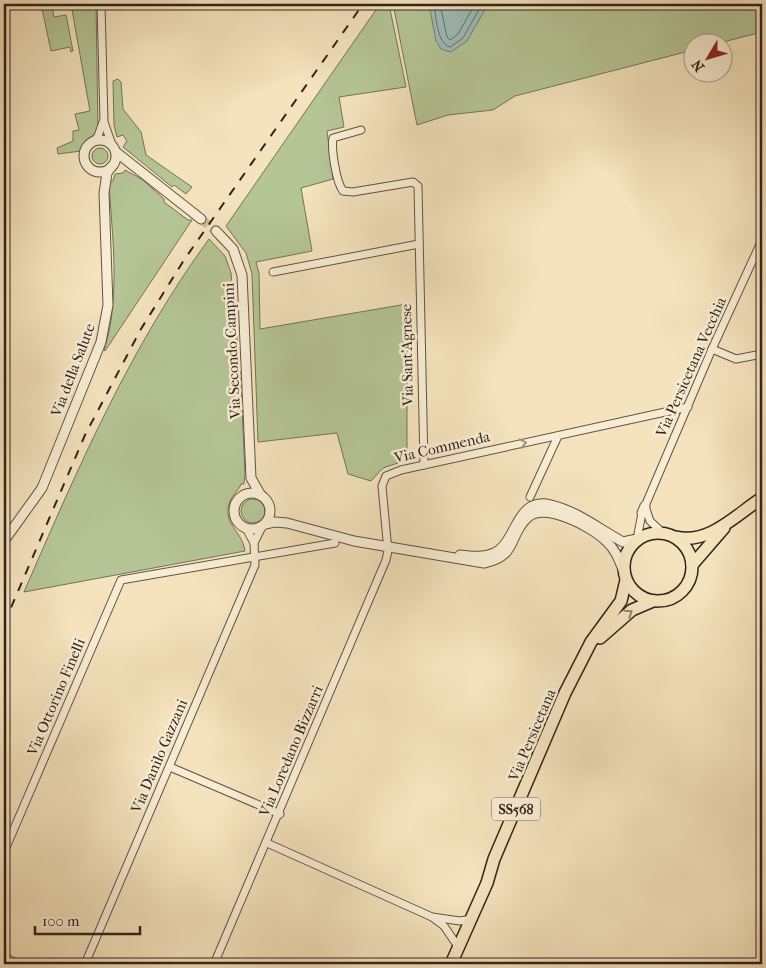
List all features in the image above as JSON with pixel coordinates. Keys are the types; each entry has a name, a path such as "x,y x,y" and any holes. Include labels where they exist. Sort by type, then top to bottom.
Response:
{"main road":[{"path":"669,535 686,548 692,565 691,576 683,590 669,599 653,601 634,592 625,575 626,553 637,539 650,534 669,535 686,540 695,539 736,517 762,498"},
{"path":"692,565 736,517"},
{"name":"Via Persicetana","path":"451,964 472,919 487,883 494,859 566,693 598,631 621,601 625,575"},
{"name":"Via Persicetana","path":"584,656 604,633 621,618 643,604 653,601"}],"street":[{"path":"101,4 104,122 114,148 113,166"},
{"path":"760,4 762,10"},
{"path":"104,122 98,136 86,149 85,158 88,166 95,171 104,171 113,166 132,166"},
{"name":"Via Sant'Agnese","path":"361,130 334,138 332,144 340,188 349,193 413,182 417,184 424,465"},
{"path":"93,142 103,140 132,166 201,219"},
{"name":"Via della Salute","path":"4,541 42,488 102,342 108,305 104,193 107,173 113,166"},
{"name":"Via della Salute","path":"95,171 104,193"},
{"name":"Via Secondo Campini","path":"216,230 233,249 242,275 251,478 260,494"},
{"name":"Via Persicetana Vecchia","path":"637,539 644,510 712,349 760,251 762,240"},
{"path":"273,272 419,244"},
{"path":"712,349 736,359 762,354"},
{"name":"Via Commenda","path":"387,546 382,481 391,473 688,407"},
{"path":"530,498 558,436"},
{"path":"251,478 248,488 240,497 234,512 238,522 246,528 254,543 256,558 335,543"},
{"path":"240,497 249,493 260,494 277,516 287,523 330,536 477,563 492,561 509,550 527,517 544,511 569,519 601,536 617,554 625,575"},
{"path":"422,552 481,557 494,553 508,541 520,515 531,507 544,504 564,510 597,525 623,542 637,539"},
{"path":"254,543 270,516 270,507"},
{"path":"644,510 650,521 669,535"},
{"path":"246,528 287,523"},
{"name":"Via Loredano Bizzarri","path":"214,964 280,814 386,560 387,546"},
{"name":"Via Ottorino Finelli","path":"4,852 121,580 256,558"},
{"name":"Via Danilo Gazzani","path":"85,964 255,566 256,558"},
{"path":"170,767 280,814"},
{"path":"267,843 432,916 460,921 472,919"},
{"path":"432,916 444,926 459,948"},
{"path":"4,957 20,964"}],"green space":[{"path":"41,4 56,4 52,6 54,17 66,15 73,51 71,52 70,47 51,51"},
{"path":"71,4 96,4 98,131 81,151 58,154 57,148 73,141 73,131 79,130 75,114 90,111"},
{"path":"380,4 389,4 406,87 339,97 344,127 327,131 333,179 301,188 312,251 256,262 259,273 260,329 407,304 407,460 383,468 371,481 348,474 337,433 258,442 252,274 246,253 226,226"},
{"path":"393,4 757,4 762,32 734,39 734,32 684,32 684,52 515,96 493,110 448,115 417,125"},
{"path":"118,79 121,82 123,109 141,132 146,155 192,187 186,194 174,185 172,187 123,147 127,141 123,135 117,137 114,125 113,81"},
{"path":"97,148 103,148 108,153 106,162 97,164 92,159 92,153"},
{"path":"125,170 143,180 164,199 164,202 188,220 192,220 105,351 114,288 109,182 113,181 115,174 123,173"},
{"path":"209,239 225,256 231,273 241,382 245,474 244,484 241,484 231,499 228,511 231,523 245,551 24,592 85,455 130,366 154,323"},
{"path":"253,499 262,502 265,511 262,520 253,523 244,520 241,511 244,502"}],"water":[{"path":"429,4 488,4 467,41 451,52 441,49 436,41"}],"tunnel":[{"path":"201,219 216,231"}],"railway":[{"path":"4,624 85,435 141,329 184,260 363,4"}]}
